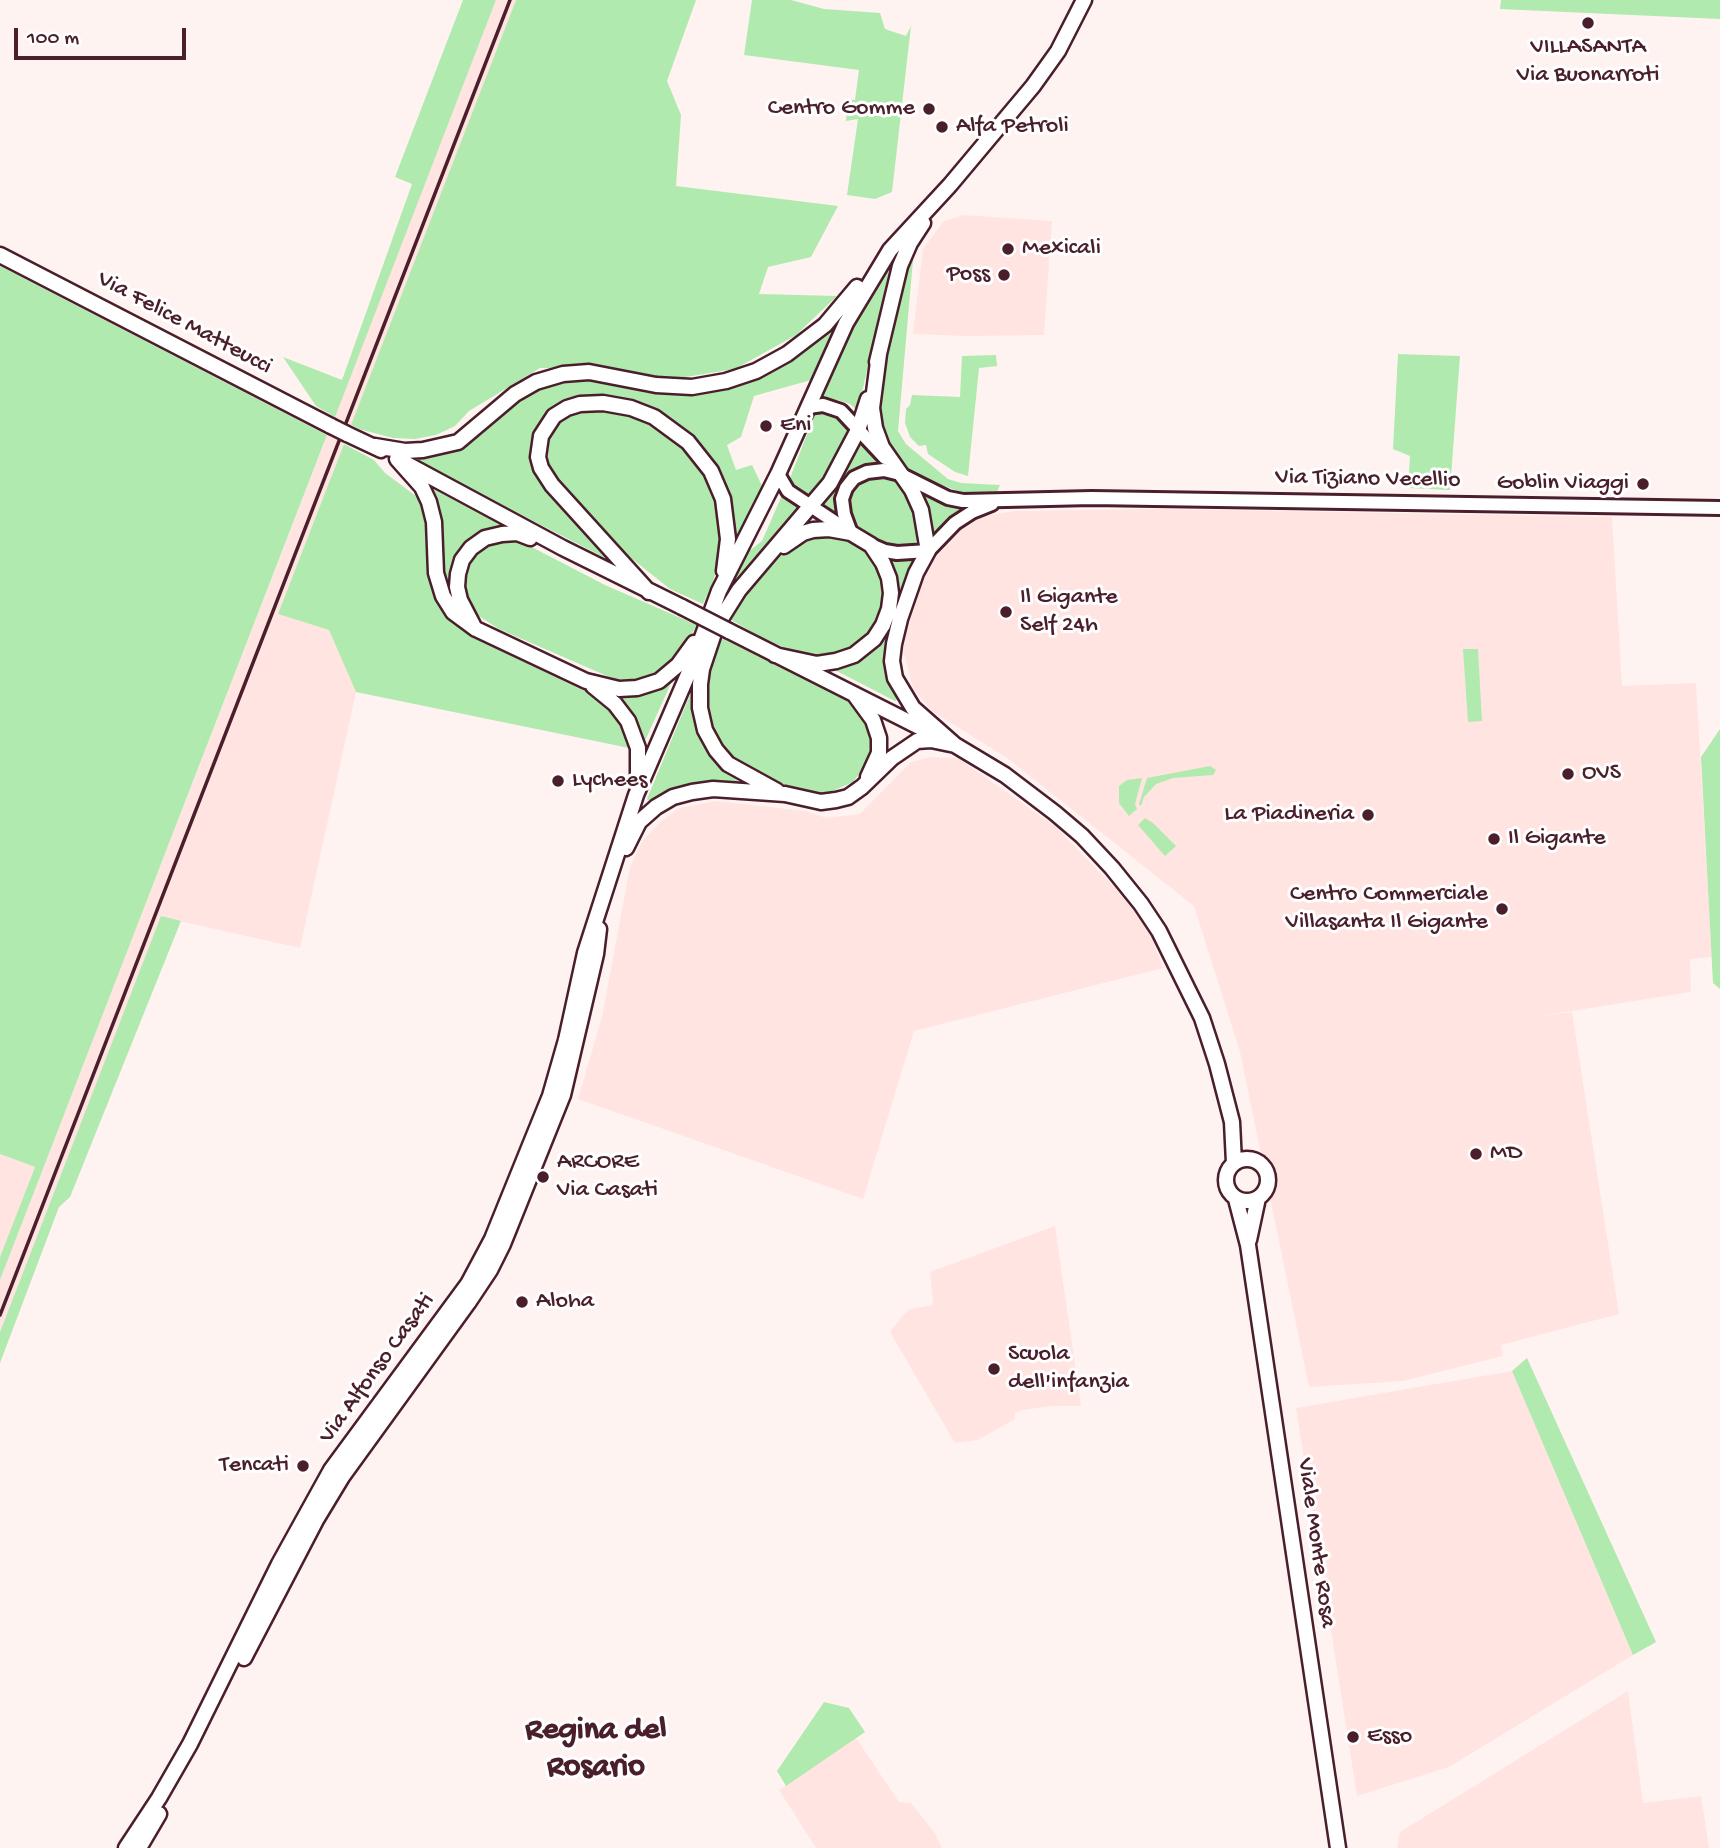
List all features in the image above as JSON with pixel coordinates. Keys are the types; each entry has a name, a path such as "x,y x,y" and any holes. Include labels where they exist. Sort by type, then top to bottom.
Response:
{"main road":[{"path":"375,446 405,451 458,442 514,394 536,382 563,374 589,372 656,385 692,387 726,381 756,371 787,354 824,326 950,185 1033,86 1058,51 1084,0"},
{"path":"397,459 422,488 429,502 434,522 436,573 443,596 453,612 476,629 586,681 619,689 653,684 678,666 716,629 751,575 838,470 867,407 890,303 905,252 950,185"},
{"path":"719,592 778,474 852,311 890,250"},
{"name":"Via Felice Matteucci","path":"0,255 331,426 375,446"},
{"path":"879,354 872,408 875,428 882,447 912,490 921,510 928,551 916,573 900,619 892,661 895,678 913,708 955,746"},
{"path":"649,592 552,485 541,468 538,450 541,436 555,416 567,408 595,403 631,408 654,417 673,429 695,451 715,479 727,519 728,549 719,592 716,629 702,669 700,708 705,730 728,764 785,794"},
{"path":"375,446 716,629 851,691 955,746"},
{"path":"751,575 786,544 803,533 829,529 851,533 871,545 889,578 889,609 883,625 874,639 854,655 827,663 805,663 775,655"},
{"path":"476,629 463,607 457,587 462,560 471,548 485,538 517,533 562,548"},
{"name":"Via Alfonso Casati","path":"126,1848 190,1744 279,1564 331,1470 468,1284 481,1262 550,1096 566,1040 585,953 636,795 692,665 716,629"},
{"path":"586,681 615,704 632,731 639,755 636,795"},
{"path":"851,691 873,720 878,738 874,767 862,787"},
{"path":"604,891 639,822 656,807 674,797 713,789 785,794 821,802 848,797 892,758 917,741 931,740 955,746"},
{"name":"Viale Monte Rosa","path":"955,746 1004,775 1047,806 1082,836 1112,868 1141,904 1172,954 1202,1018 1232,1122 1234,1163 1226,1178 1228,1190 1236,1199 1248,1245 1338,1848"},
{"name":"Via Alfonso Casati","path":"139,1848 217,1711 328,1498 478,1289 503,1244 557,1112 568,1078 596,954 604,891"},
{"name":"Viale Monte Rosa","path":"1232,1122 1251,1159 1261,1163 1268,1173 1268,1187 1258,1198 1248,1245"},
{"path":"1234,1163 1245,1158 1251,1159"},
{"path":"1236,1199 1247,1201 1258,1198"}],"street":[{"path":"808,407 823,405 841,411 900,474 947,498 963,501 1016,499"},
{"path":"851,533 842,499 854,478 876,471 900,474"},
{"path":"778,474 788,491 851,533"},
{"path":"871,545 897,553 928,551 955,523 972,512 1016,499"},
{"name":"Via Tiziano Vecellio","path":"1016,499 1386,501 1720,508"}],"shaded area":[{"path":"496,0 516,0 278,614 329,630 356,692 300,948 161,917 0,1332 0,1280"},
{"path":"963,215 1052,221 1044,335 913,334 923,249 943,222"},
{"path":"1162,509 1612,517 1622,686 1696,683 1712,957 1690,959 1691,992 1527,1018 1572,1012 1619,1314 1501,1345 1503,1356 1403,1381 1309,1387 1240,1052 1194,906 1007,758 932,711 913,688 903,650 907,629 928,566 960,531 984,516 1015,511"},
{"path":"931,757 958,758 1056,827 1122,895 1150,933 1163,968 914,1031 863,1199 578,1099 602,1017 630,867 643,840 659,823 679,808 717,801 805,811 827,818 860,814 911,762"},
{"path":"0,1154 35,1167 0,1257"},
{"name":"Scuola dell'infanzia","path":"1055,1226 1081,1406 1023,1410 1015,1413 1015,1419 978,1440 955,1443 890,1332 910,1309 933,1305 930,1272"},
{"path":"1512,1371 1633,1655 1449,1767 1357,1796 1296,1408"},
{"path":"1628,1691 1643,1803 1701,1796 1709,1848 1397,1848 1400,1832"},
{"path":"856,1738 899,1802 911,1803 935,1833 942,1848 816,1848 779,1790"}],"green space":[{"path":"463,0 496,0 335,417 316,406 283,357 342,380 412,184 395,177"},
{"path":"516,0 696,0 667,81 681,115 676,186 838,206 811,257 768,267 759,294 837,296 796,335 735,369 673,379 614,368 540,368 469,411 455,426 436,435 415,439 393,438 359,429 351,425"},
{"path":"752,0 791,0 824,9 880,13 885,29 906,36 911,26 892,192 875,199 847,195 858,119 846,121 848,99 855,100 859,70 744,55"},
{"path":"1501,0 1720,0 1720,19 1500,9"},
{"path":"913,260 898,431 906,444 948,479 961,483 1000,485 997,492 963,493 918,476 894,456 884,440 877,417 882,379 909,263"},
{"path":"0,266 327,435 0,1280 0,1257 35,1167 0,1154"},
{"path":"889,270 858,411 850,404 838,400 821,399 839,352 864,302"},
{"path":"833,326 835,328 811,380 754,396 741,437 727,445 736,470 752,465 763,488 740,537 734,542 729,501 720,477 641,405 619,399 580,399 535,436 531,454 534,471 546,490 609,560 413,459 447,454 466,445 482,434 506,408 534,389 561,381 584,379 613,382 647,393 698,395 740,386 773,372 808,349"},
{"path":"1398,354 1460,356 1450,490 1408,488 1410,456 1393,449"},
{"path":"996,355 997,366 979,368 968,476 955,472 928,454 926,445 919,446 910,437 905,423 906,409 910,405 912,395 960,397 962,356"},
{"path":"587,409 622,412 649,421 675,439 703,472 715,496 720,515 721,551 713,582 703,604 670,589 621,550 552,477 544,457 546,439 557,422 571,413"},
{"path":"815,414 836,414 844,420 850,436 836,466 814,493 804,494 792,486 790,478"},
{"path":"860,440 881,464 858,468 848,474 837,497 838,515 822,505 838,482"},
{"path":"344,444 374,460 385,473 416,496 424,507 446,612 458,625 474,638 599,698 621,718 634,749 356,692 329,630 278,614"},
{"path":"883,477 895,482 904,492 917,522 918,539 913,546 899,547 881,542 856,525 848,507 850,497 863,480"},
{"path":"427,486 506,527 495,531 452,577 448,593 443,579"},
{"path":"919,490 969,508 937,532 930,532"},
{"path":"783,493 803,507 727,591 744,555 762,541"},
{"path":"822,535 838,536 856,544 878,571 883,584 884,607 877,626 863,641 844,653 818,657 793,651 762,638 728,618 750,588 789,547 802,540"},
{"path":"501,539 520,541 605,585 697,625 683,648 658,673 633,680 614,679 499,629 474,613 462,585 464,572 474,555 484,545"},
{"path":"885,555 917,557 890,678 898,699 895,701 831,668 884,633"},
{"path":"719,637 846,699 865,722 871,739 869,761 853,782 828,793 804,791 763,777 730,757 711,729 704,699 707,668"},
{"path":"1463,649 1478,649 1482,721 1468,722"},
{"path":"672,681 645,741 631,711 616,696 618,693 643,691"},
{"path":"690,695 693,719 700,739 722,767 738,780 686,784 669,789 650,802 647,799"},
{"path":"1720,729 1720,989 1713,983 1701,757"},
{"path":"1210,766 1216,770 1213,775 1173,778 1156,784 1144,797 1141,806 1139,804 1147,778"},
{"path":"1142,778 1135,804 1137,809 1129,816 1119,803 1119,786 1127,780"},
{"path":"1145,818 1176,846 1165,856 1138,825"},
{"path":"161,916 181,921 70,1197 59,1207 0,1363 0,1332"},
{"path":"1527,1358 1656,1642 1633,1655 1512,1371"},
{"path":"824,1702 849,1708 865,1732 786,1786 777,1771"}],"railway":[{"path":"0,1315 510,0"}],"place":[{"name":"VILLASANTA Via Buonarroti","path":"1588,23"},
{"name":"Centro Gomme","path":"929,109"},
{"name":"Alfa Petroli","path":"942,127"},
{"name":"Mexicali","path":"1008,249"},
{"name":"Poss","path":"1004,275"},
{"name":"Eni","path":"766,426"},
{"name":"Goblin Viaggi","path":"1643,484"},
{"name":"Il Gigante Self 24h","path":"1006,612"},
{"name":"OVS","path":"1568,774"},
{"name":"Lychees","path":"558,781"},
{"name":"La Piadineria","path":"1368,815"},
{"name":"Il Gigante","path":"1494,839"},
{"name":"Centro Commerciale Villasanta Il Gigante","path":"1502,909"},
{"name":"MD","path":"1476,1154"},
{"name":"ARCORE Via Casati","path":"543,1177"},
{"name":"Aloha","path":"522,1302"},
{"name":"Scuola dell'infanzia","path":"994,1369"},
{"name":"Tencati","path":"303,1466"},
{"name":"Esso","path":"1353,1737"}],"district":[{"name":"Regina del Rosario","path":"596,1750"}]}
